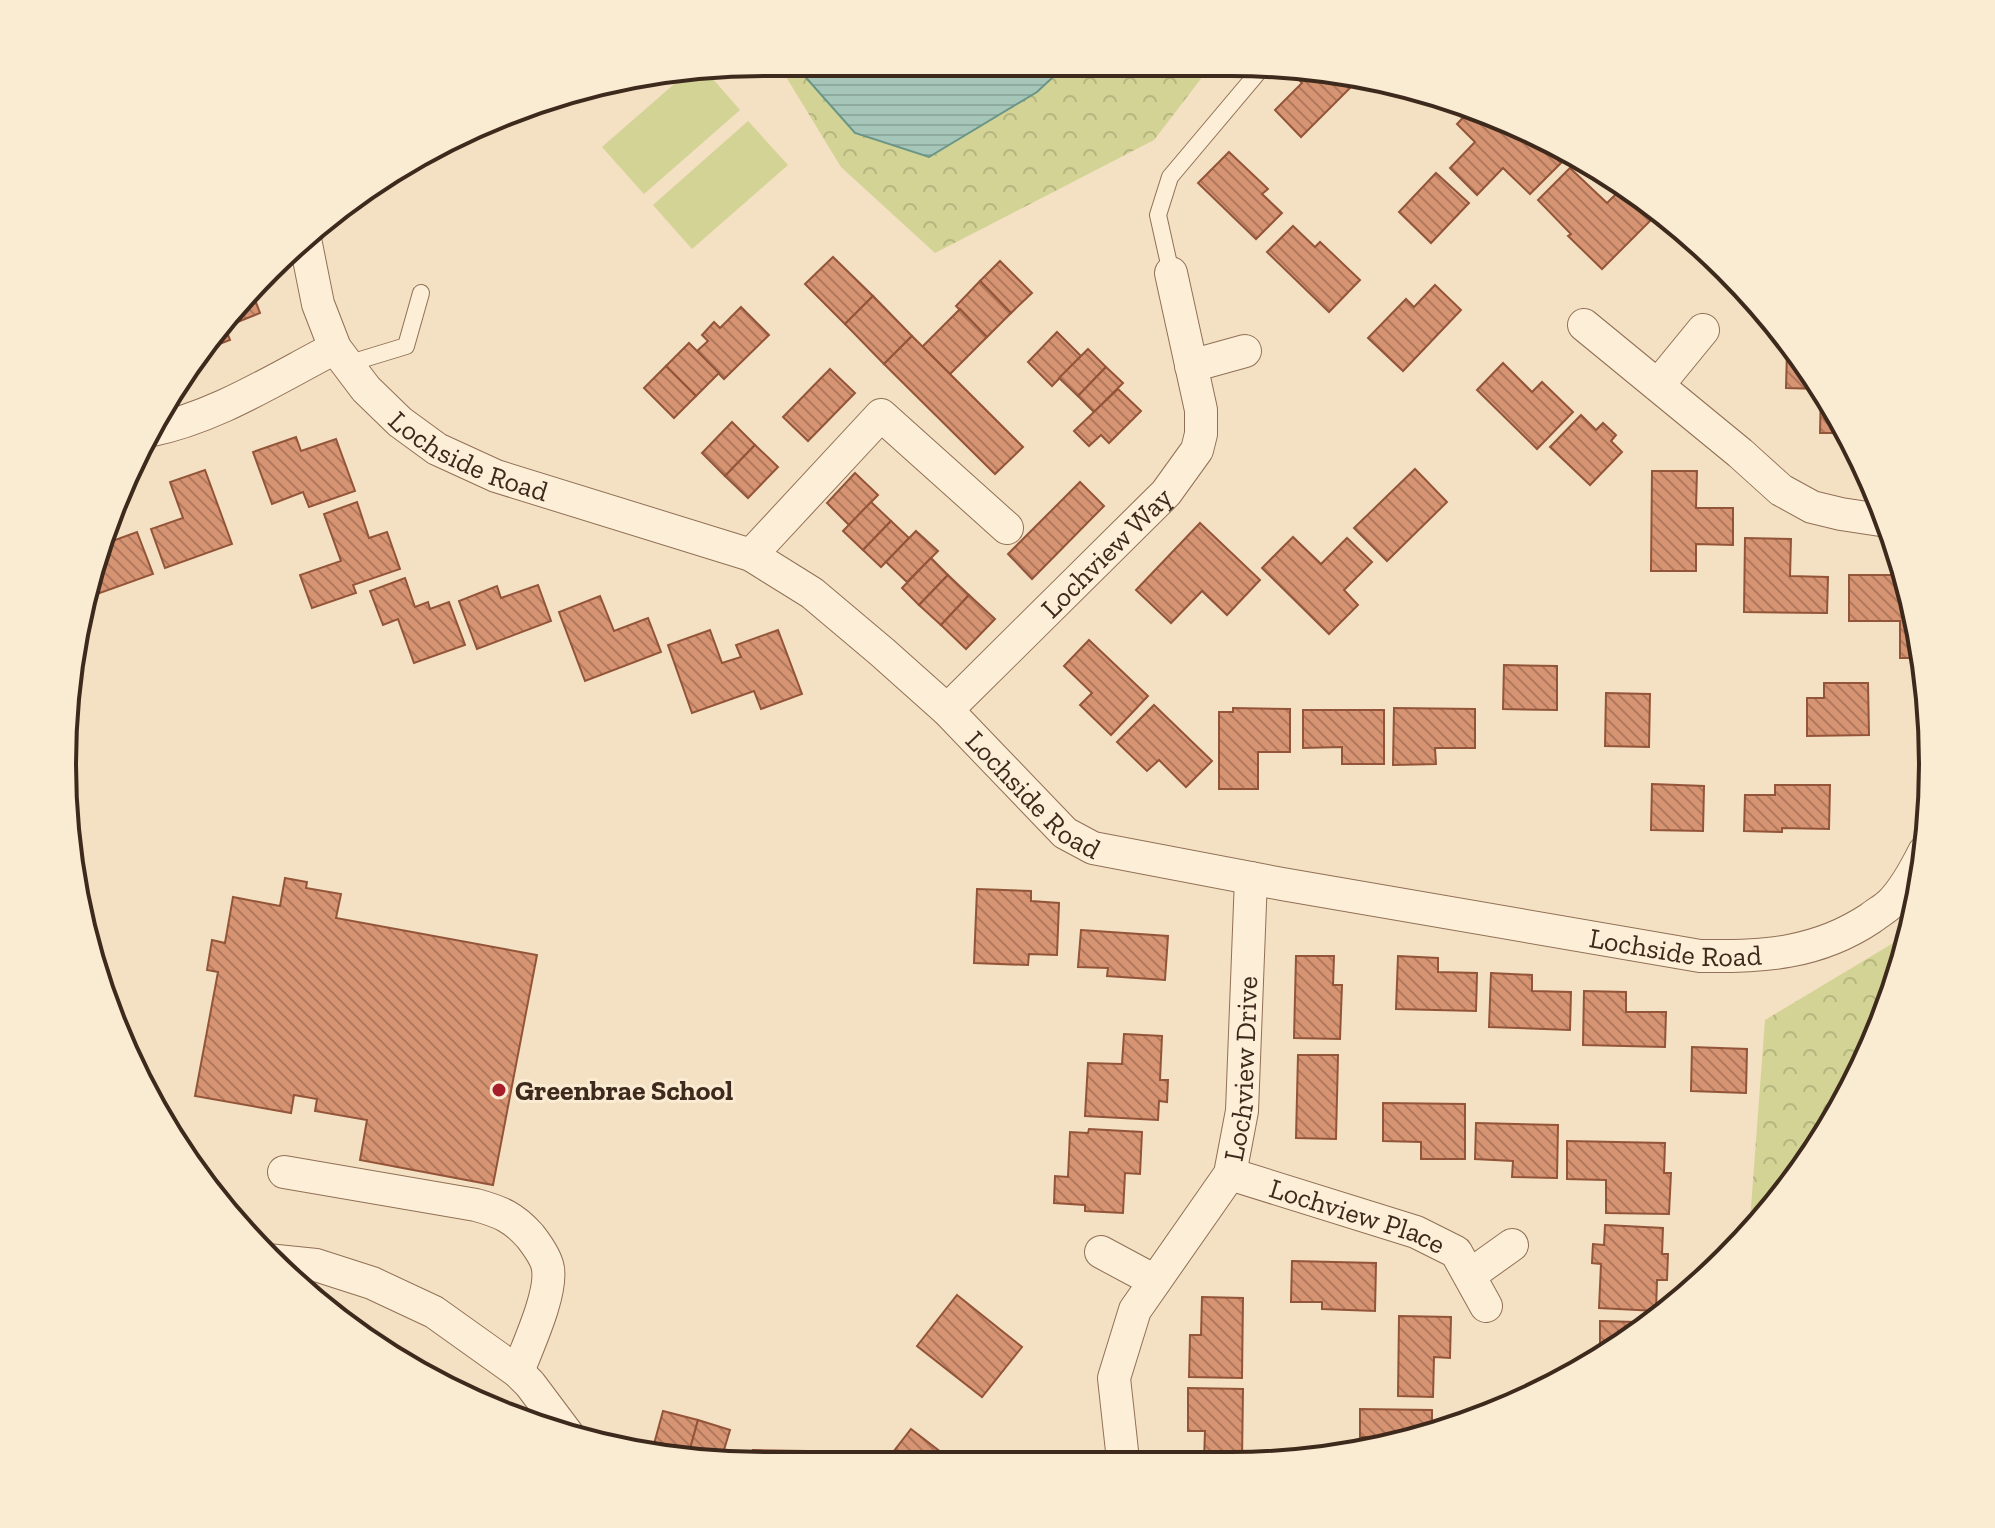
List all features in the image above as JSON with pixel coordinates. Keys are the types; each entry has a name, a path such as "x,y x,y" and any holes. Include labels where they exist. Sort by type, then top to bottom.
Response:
{"street":[{"name":"Lochside Road","path":"307,250 318,304 341,356 366,389 400,422 437,449 496,476 751,555 812,593 947,710 1065,833 1093,848 1700,956 1780,954 1816,946 1853,930 1889,905 1909,879"},
{"name":"Lochview Way","path":"947,710 1166,493 1197,450 1201,410 1171,273"},
{"path":"1584,325 1781,490 1812,507 1873,519"},
{"path":"1658,385 1703,330"},
{"path":"1191,366 1245,351"},
{"path":"164,428 341,356"},
{"path":"751,555 881,415 1007,528"},
{"name":"Lochview Drive","path":"1122,1452 1114,1378 1135,1310 1230,1174 1242,1111 1251,878"},
{"path":"284,1172 476,1205 517,1222 535,1243 548,1267 548,1287 543,1305 518,1372"},
{"name":"Lochview Place","path":"1230,1174 1416,1232 1456,1252 1486,1306"},
{"name":"Lochview Place","path":"1470,1275 1512,1245"},
{"path":"1101,1252 1155,1281"},
{"path":"291,1262 316,1265 372,1283 434,1312 518,1372 557,1419"}],"lane":[{"path":"1171,273 1158,215 1170,177 1255,77"},
{"path":"341,356 406,346 421,293"}],"green space":[{"path":"786,76 807,76 929,157 1037,92 1054,76 1203,76 1154,140 935,253 841,167"},
{"path":"712,78 740,110 644,194 602,147 677,82"},
{"path":"748,121 788,165 692,249 653,205"},
{"path":"1896,941 1867,1027 1827,1108 1777,1183 1750,1215 1765,1020"}],"shaded area":[{"path":"805,76 1054,76 1037,92 929,157 855,133"}],"building":[{"path":"1299,80 1351,87 1301,137 1275,110 1302,83"},
{"path":"1463,117 1494,128 1561,163 1530,194 1503,168 1477,195 1450,168 1475,142 1457,124"},
{"path":"1229,152 1268,189 1262,194 1282,213 1256,239 1198,183"},
{"path":"1570,168 1607,203 1616,194 1652,219 1602,269 1568,236 1571,234 1538,200"},
{"path":"1436,173 1469,203 1431,243 1399,212"},
{"path":"1293,226 1315,247 1320,242 1360,280 1329,312 1267,252"},
{"path":"833,257 873,296 845,324 805,284"},
{"path":"1000,261 1032,293 1011,313 980,281"},
{"path":"980,281 1011,313 987,337 956,306"},
{"path":"1435,285 1461,310 1403,371 1368,338 1406,299 1414,307"},
{"path":"873,296 912,336 884,364 845,324"},
{"path":"256,301 260,313 237,322"},
{"path":"741,307 769,335 724,379 697,351 708,341 702,335 714,322 720,328"},
{"path":"960,309 987,337 950,374 922,347"},
{"path":"1057,332 1081,356 1052,386 1028,362"},
{"path":"228,334 230,340 218,344"},
{"path":"912,336 1023,447 995,474 884,364"},
{"path":"689,343 719,373 696,396 666,366"},
{"path":"1088,349 1106,367 1078,396 1059,378"},
{"path":"1787,359 1807,389 1786,388"},
{"path":"1503,363 1532,392 1542,382 1573,412 1537,449 1477,390"},
{"path":"666,366 696,396 674,418 644,388"},
{"path":"1106,367 1123,383 1094,412 1078,396"},
{"path":"830,369 855,393 808,441 783,417"},
{"path":"1118,389 1141,411 1109,443 1101,435 1089,446 1074,431"},
{"path":"1821,410 1834,433 1820,433"},
{"path":"1581,415 1596,430 1603,423 1616,435 1611,441 1622,452 1590,485 1550,447"},
{"path":"732,422 755,445 725,476 702,453"},
{"path":"296,437 301,451 336,439 355,491 309,507 303,492 272,504 253,452"},
{"path":"755,445 778,467 748,498 725,476"},
{"path":"1415,469 1447,502 1387,561 1354,528"},
{"path":"205,470 232,544 165,568 151,529 183,518 170,482"},
{"path":"1652,471 1697,471 1696,508 1733,508 1733,545 1696,544 1696,571 1651,571"},
{"path":"855,473 878,495 849,525 827,503"},
{"path":"1080,482 1104,506 1032,579 1008,554"},
{"path":"357,502 369,538 387,532 400,569 353,585 356,593 312,608 300,575 341,561 324,514"},
{"path":"871,502 891,521 863,550 843,531"},
{"path":"891,521 909,538 881,567 863,550"},
{"path":"1200,523 1260,580 1227,615 1202,591 1171,623 1136,590"},
{"path":"916,531 938,551 907,582 886,562"},
{"path":"137,532 153,574 97,594 99,586 114,540"},
{"path":"1293,537 1321,564 1347,538 1372,562 1344,590 1358,605 1329,634 1262,568"},
{"path":"1745,538 1791,539 1790,576 1828,577 1827,613 1744,612"},
{"path":"931,558 948,575 919,605 902,588"},
{"path":"948,575 969,595 941,625 919,605"},
{"path":"1849,575 1892,575 1910,658 1900,658 1900,621 1849,621"},
{"path":"405,578 415,607 428,602 430,609 449,602 465,645 414,663 398,619 383,625 370,591"},
{"path":"538,585 551,621 477,649 459,601 497,586 501,598"},
{"path":"969,595 995,619 966,649 941,625"},
{"path":"600,596 614,631 648,618 661,652 585,681 559,612"},
{"path":"710,630 722,663 741,657 736,645 778,630 802,694 761,709 754,691 692,713 668,645"},
{"path":"1089,640 1148,696 1111,735 1080,705 1092,693 1064,666"},
{"path":"1504,665 1557,666 1557,710 1503,709"},
{"path":"1824,683 1868,683 1869,735 1807,736 1807,698 1824,698"},
{"path":"1606,693 1650,694 1649,747 1605,746"},
{"path":"1154,705 1212,761 1186,787 1159,760 1147,771 1117,742"},
{"path":"1233,708 1290,709 1290,752 1258,752 1258,789 1219,789 1219,712 1233,712"},
{"path":"1394,708 1475,709 1475,748 1435,748 1436,764 1393,765"},
{"path":"1303,710 1384,710 1384,764 1342,764 1342,747 1303,748"},
{"path":"1652,784 1704,786 1703,831 1651,830"},
{"path":"1775,785 1830,785 1829,829 1744,831 1745,795 1775,795"},
{"path":"285,878 307,882 306,888 341,894 336,918 537,955 493,1185 360,1160 367,1120 315,1111 317,1099 294,1095 291,1113 195,1096 218,972 207,970 212,940 225,943 233,897 280,906"},
{"path":"977,889 1031,891 1031,901 1059,903 1057,955 1029,954 1028,965 974,963"},
{"path":"1081,930 1168,936 1165,980 1107,976 1108,968 1078,967"},
{"path":"1296,956 1334,956 1333,985 1342,985 1340,1039 1294,1038"},
{"path":"1398,956 1438,958 1438,972 1477,973 1476,1011 1396,1009"},
{"path":"1491,973 1532,975 1532,991 1571,992 1570,1030 1489,1027"},
{"path":"1584,991 1626,992 1626,1012 1666,1012 1665,1047 1583,1045"},
{"path":"1124,1034 1162,1036 1160,1080 1168,1080 1167,1102 1159,1101 1158,1120 1085,1116 1088,1063 1122,1064"},
{"path":"1692,1047 1747,1049 1746,1093 1691,1091"},
{"path":"1298,1055 1338,1055 1336,1139 1296,1138"},
{"path":"1383,1103 1465,1104 1465,1159 1421,1159 1421,1142 1383,1141"},
{"path":"1476,1123 1558,1125 1557,1178 1512,1177 1513,1161 1475,1159"},
{"path":"1089,1129 1142,1132 1140,1174 1125,1173 1123,1213 1085,1211 1085,1205 1054,1203 1055,1176 1068,1177 1070,1132 1088,1133"},
{"path":"1567,1141 1665,1143 1664,1173 1671,1173 1669,1214 1606,1213 1606,1180 1567,1179"},
{"path":"1605,1225 1663,1228 1662,1254 1668,1254 1667,1280 1657,1280 1656,1305 1649,1311 1599,1308 1601,1264 1592,1263 1593,1244 1604,1245"},
{"path":"1292,1261 1376,1263 1375,1311 1322,1309 1322,1302 1291,1302"},
{"path":"957,1295 1022,1347 982,1397 917,1346"},
{"path":"1202,1297 1243,1298 1242,1378 1189,1377 1190,1335 1201,1335"},
{"path":"1399,1316 1451,1317 1450,1358 1434,1357 1433,1397 1398,1396"},
{"path":"1600,1321 1633,1322 1613,1336 1600,1344"},
{"path":"1188,1388 1243,1389 1242,1452 1204,1452 1205,1431 1188,1431"},
{"path":"1360,1409 1432,1410 1432,1422 1374,1437 1360,1437"},
{"path":"663,1411 698,1420 690,1448 654,1443"},
{"path":"698,1420 730,1430 724,1451 690,1448"},
{"path":"911,1429 941,1452 893,1452"},
{"path":"753,1450 807,1451 764,1452"}],"place":[{"name":"Greenbrae School","path":"499,1090"}]}
